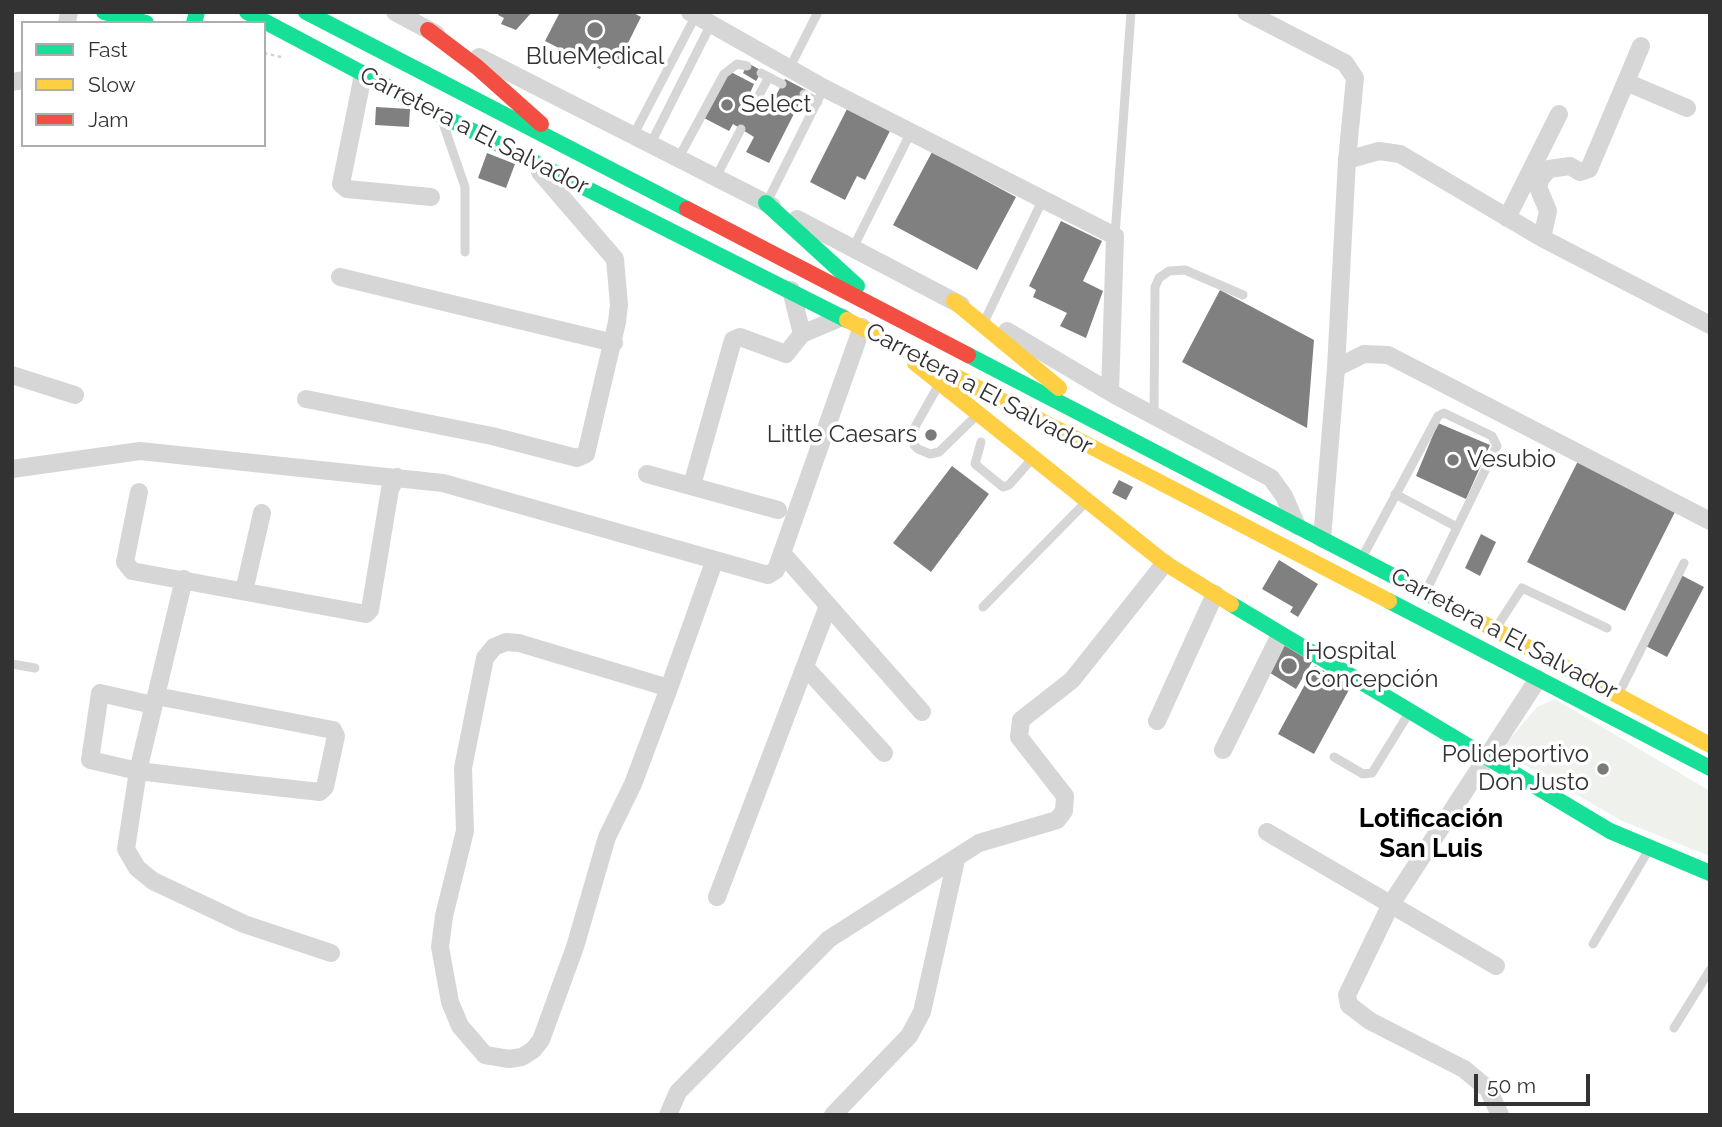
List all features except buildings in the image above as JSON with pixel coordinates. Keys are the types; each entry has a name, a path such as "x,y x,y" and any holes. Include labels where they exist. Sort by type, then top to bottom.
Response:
{"main road":[{"path":"104,12 138,21"},
{"name":"Carretera a El Salvador","path":"247,12 264,21"},
{"name":"Carretera a El Salvador","path":"306,12 396,61 1096,420 1708,744"},
{"name":"Carretera a El Salvador","path":"266,22 441,115 884,338 1706,768"},
{"path":"428,30 506,91 564,146"},
{"path":"766,203 883,310"},
{"path":"954,300 1096,420"},
{"path":"884,338 1165,563 1280,635 1610,831 1710,873"},
{"path":"978,415 990,394"},
{"path":"1316,564 1325,540"},
{"path":"1706,768 1708,744"}],"street":[{"path":"395,12 954,300 1110,392 1271,478 1284,496 1297,526"},
{"path":"1247,12 1345,63 1355,78 1347,160 1325,540"},
{"path":"698,18 786,76 821,95 911,132 1115,236 1110,392"},
{"path":"1542,238 1548,211 1538,187 1541,178 1549,169 1570,166 1580,172 1590,169 1640,46"},
{"path":"363,75 341,184 347,189 431,197"},
{"path":"1626,82 1687,108"},
{"path":"1507,218 1559,114"},
{"path":"1347,160 1379,152 1400,154 1542,238 1710,325"},
{"path":"306,399 492,436 577,458 586,454 614,343 619,305 615,259 573,207 526,157"},
{"path":"573,207 579,183"},
{"path":"340,277 614,343"},
{"path":"791,290 802,334"},
{"path":"692,485 733,340 740,337 786,354 802,334 842,317"},
{"path":"12,469 140,452 397,477 449,485 714,562 768,575 776,570 862,327"},
{"path":"1336,368 1364,354 1388,355 1710,521"},
{"path":"12,375 75,395"},
{"path":"647,474 778,510"},
{"path":"139,492 125,562 128,567 368,613 390,489 397,477"},
{"path":"244,591 262,513"},
{"path":"782,553 922,712"},
{"path":"669,688 519,643 506,642 494,647 485,658 463,768 465,831 444,916 440,947 450,1002 460,1026 485,1055 509,1059 522,1057 533,1050 541,1040 575,947 607,837 634,784 669,688 714,562"},
{"path":"668,1115 678,1092 829,939 979,843 1057,820 1064,811 1065,796 1019,737 1021,720 1072,680 1165,563"},
{"path":"184,579 138,771 125,849 137,868 153,881 244,924 331,953"},
{"path":"1157,721 1215,594"},
{"path":"717,897 828,606"},
{"path":"1223,750 1280,635"},
{"path":"806,668 884,753"},
{"path":"1500,1115 1488,1089 1464,1069 1370,1021 1347,1001 1391,904 1538,679"},
{"path":"102,691 332,730 336,736 325,787 320,792 138,771 90,760 99,695 102,691"},
{"path":"1267,832 1496,966"},
{"path":"833,1115 909,1036 922,1012 956,860"}],"lane":[{"path":"758,97 765,75 786,76 818,12"},
{"path":"1115,236 1131,12"},
{"path":"633,136 698,18"},
{"path":"650,145 698,18"},
{"path":"678,159 724,74 737,64 747,66"},
{"path":"766,203 821,95 804,94"},
{"path":"441,115 465,187 464,252"},
{"path":"716,179 741,129"},
{"path":"853,248 911,132"},
{"path":"985,318 1043,199"},
{"path":"1154,416 1155,287 1159,278 1169,271 1185,270 1243,295"},
{"path":"939,384 912,432 914,445 918,449 930,454 939,452 978,415"},
{"path":"1361,559 1438,416 1444,413 1492,436 1497,446 1425,592"},
{"path":"981,442 975,464 1003,486 1009,485 1033,458"},
{"path":"1395,494 1457,527"},
{"path":"983,607 1086,502"},
{"path":"1618,695 1684,563"},
{"path":"1495,630 1522,588 1607,628"},
{"path":"12,664 35,668"},
{"path":"1334,757 1363,774 1371,772 1409,711"},
{"path":"1593,944 1649,849"},
{"path":"1674,1028 1710,970"}],"shaded area":[{"name":"Polideportivo Don Justo","path":"1555,699 1710,791 1710,856 1622,821 1508,755 1507,742 1537,707"}],"traffic: fast":[{"path":"104,12 138,21"},
{"path":"195,21 197,12"},
{"path":"247,12 264,21"},
{"path":"306,12 687,209"},
{"path":"266,22 441,115 847,320"},
{"path":"766,203 857,286"},
{"path":"968,355 1447,604"},
{"path":"1389,601 1710,768"},
{"path":"1231,604 1610,831 1710,873"}],"traffic: slow":[{"path":"954,301 1059,388"},
{"path":"847,320 1389,601"},
{"path":"915,363 1165,563 1231,604"},
{"path":"1447,604 1710,745"}],"traffic: jam":[{"path":"428,30 477,67 541,124"},
{"path":"687,209 968,355"}],"place":[{"name":"BlueMedical","path":"595,30"},
{"name":"Select","path":"727,105"},
{"name":"Little Caesars","path":"931,435"},
{"name":"Vesubio","path":"1453,460"},
{"name":"Hospital Concepción","path":"1289,666"},
{"name":"Polideportivo Don Justo","path":"1603,769"}],"district":[{"name":"Lotificación San Luis","path":"1431,834"}]}
